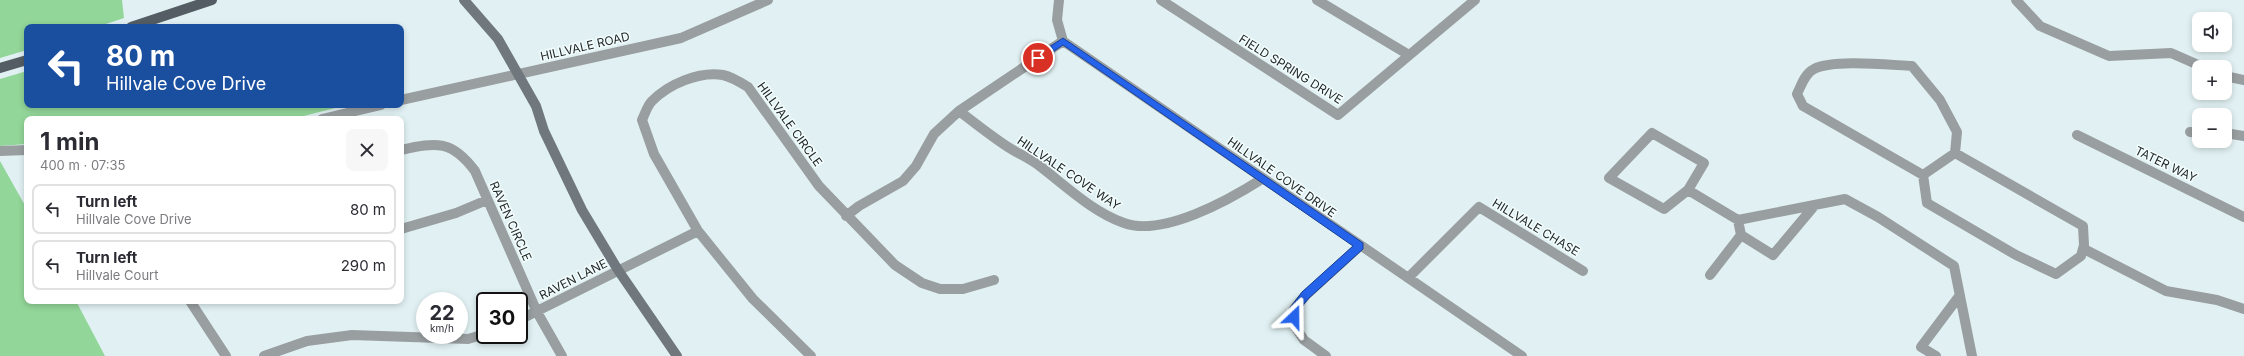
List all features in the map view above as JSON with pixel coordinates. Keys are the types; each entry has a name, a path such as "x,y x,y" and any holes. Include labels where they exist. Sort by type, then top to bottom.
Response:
{"main road":[{"path":"140,24 212,0"},
{"path":"464,0 498,39 536,106 544,131 582,210 618,270 677,356"},
{"path":"0,68 24,61"}],"street":[{"name":"HILLVALE ROAD","path":"404,99 681,38 720,23 768,0"},
{"path":"846,216 858,206 903,181 916,166 934,134 959,111 1063,41 1058,20 1059,0"},
{"name":"FIELD SPRING DRIVE","path":"1161,0 1338,115 1474,0"},
{"path":"1317,0 1409,55"},
{"path":"2016,0 2040,26 2109,56 2171,53 2192,62"},
{"name":"HILLVALE COVE DRIVE","path":"1063,41 1522,356"},
{"path":"1923,175 1803,106 1796,94 1804,79 1814,69 1836,65 1877,64 1912,66 1940,100 1957,132 1955,153"},
{"name":"HILLVALE CIRCLE","path":"811,356 753,299 698,231 654,154 644,130 642,120 652,101 676,84 694,78 722,75 735,79 748,87 806,170 846,216 881,253 917,281 933,287 951,290 966,290 994,280"},
{"path":"2232,77 2244,80"},
{"path":"335,116 368,108"},
{"name":"HILLVALE COVE WAY","path":"959,111 1004,145 1030,159 1115,221 1136,226 1158,224 1184,217 1246,190 1262,179"},
{"path":"1652,133 1704,163 1688,190 1664,209 1609,178 1652,133"},
{"name":"TATER WAY","path":"2077,134 2244,218"},
{"path":"2232,134 2244,136"},
{"name":"RAVEN CIRCLE","path":"404,149 425,145 442,145 461,153 476,171 486,200 537,312 562,356"},
{"path":"0,151 24,150"},
{"path":"1923,175 1955,153"},
{"path":"1923,175 1927,204 2016,255 2056,274 2078,261 2086,250 2083,226 1955,153"},
{"path":"1688,190 1738,220 1845,199 1878,217 1954,266 1972,356"},
{"path":"404,228 456,213 486,200"},
{"path":"1738,220 1741,235 1773,256 1815,205"},
{"name":"HILLVALE CHASE","path":"1408,278 1479,207 1584,271"},
{"name":"RAVEN LANE","path":"528,316 698,231"},
{"path":"1710,274 1741,235"},
{"path":"1326,356 1304,340 1294,325 1294,309 1306,295 1360,246"},
{"path":"2086,250 2166,291 2217,300 2244,308"},
{"path":"1936,356 1921,347 1960,295"},
{"path":"192,304 226,356"},
{"path":"264,356 307,341 352,335 468,339 476,337"}],"green space":[{"path":"0,0 122,0 124,18 106,24 24,24 24,51 0,58"},
{"path":"24,72 24,108 335,108 304,116 24,116 24,144 0,146 0,79"},
{"path":"0,161 24,204 24,304 78,304 105,356 0,356"}],"route":[{"path":"1038,58 1063,41 1360,246 1306,295 1294,309 1294,317"}]}
